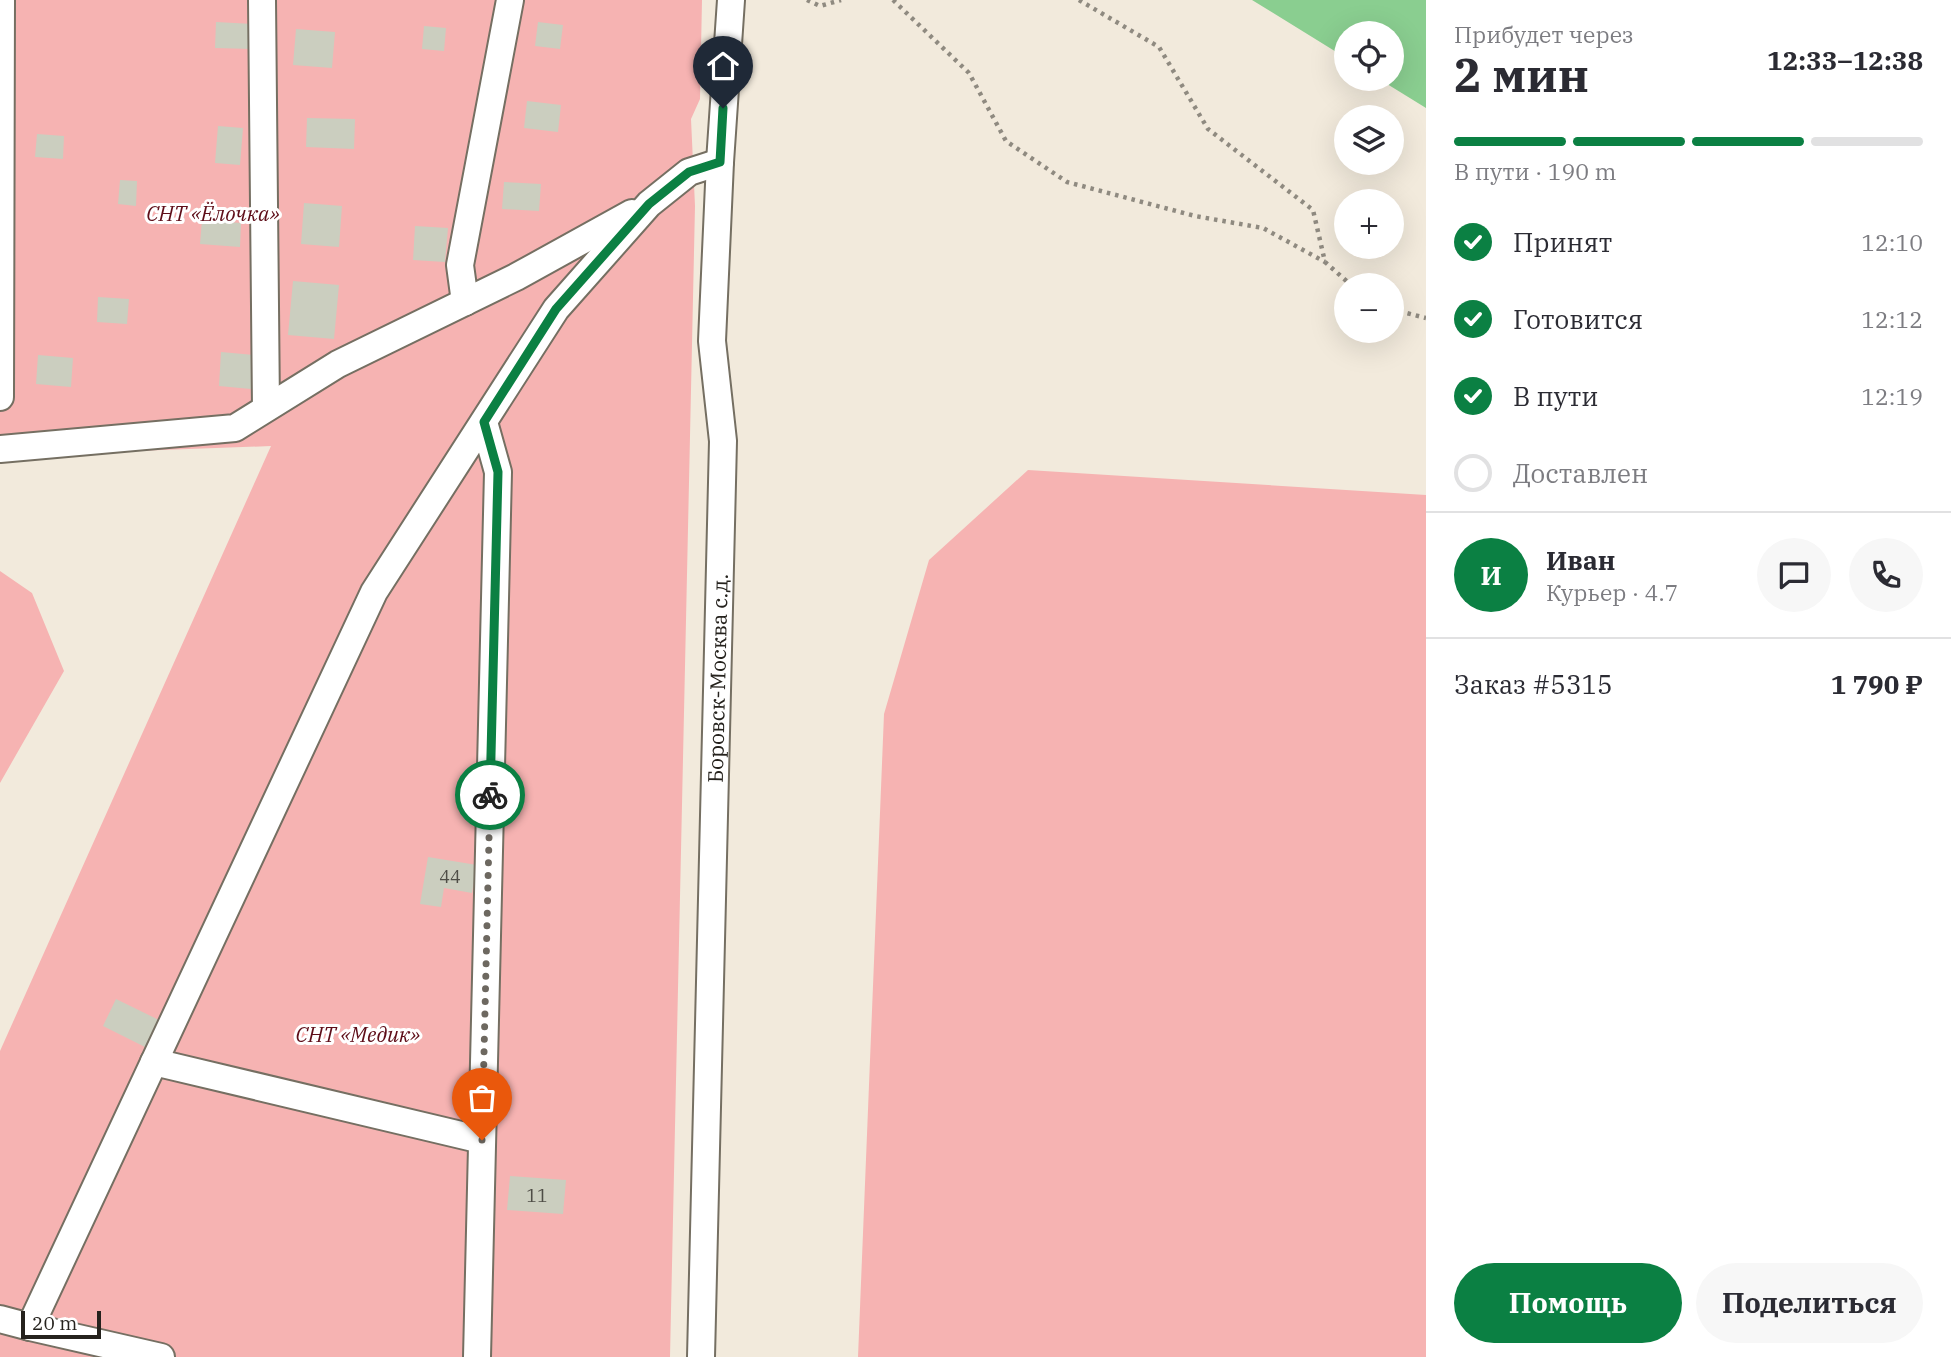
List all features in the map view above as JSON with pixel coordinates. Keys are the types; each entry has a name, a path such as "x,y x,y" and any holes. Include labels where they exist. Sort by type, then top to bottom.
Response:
{"street":[{"path":"0,397 1,0"},
{"path":"262,0 267,408"},
{"path":"465,302 460,265 510,0"},
{"name":"Боровск-Москва с.д.","path":"701,1357 723,441 712,341 731,0"},
{"path":"30,1327 374,592 556,309 649,204 689,172 720,162"},
{"path":"0,449 235,428 338,364 516,277 649,204"},
{"path":"477,1357 498,472 484,422"},
{"path":"154,1062 482,1140"},
{"path":"0,1319 161,1357"}],"path":[{"path":"807,0 820,6 841,0"},
{"path":"893,0 969,73 1006,141 1067,181 1195,216 1263,228 1325,262 1337,273"},
{"path":"1079,0 1159,47 1208,129 1313,211 1325,262"},
{"path":"1404,312 1426,318"}],"green space":[{"name":"СНТ «Медик»","path":"0,0 702,0 700,99 691,119 695,206 670,1357 0,1357 0,1051 271,446 0,456"},
{"path":"1028,470 1426,495 1426,1357 858,1357 884,714 929,560"},
{"path":"0,571 32,593 64,671 0,783"}],"shaded area":[{"path":"1252,0 1426,0 1426,108 1398,91 1404,91 1404,21 1334,21 1334,51"}],"building":[{"path":"216,22 253,24 252,49 215,48"},
{"path":"538,22 563,25 560,49 535,46"},
{"path":"424,26 446,28 444,51 422,49"},
{"path":"296,29 335,32 332,68 293,65"},
{"path":"527,101 561,105 558,132 524,128"},
{"path":"307,118 355,119 354,149 306,147"},
{"path":"218,126 243,128 240,165 215,163"},
{"path":"37,134 64,136 63,159 35,157"},
{"path":"120,180 137,181 136,206 118,204"},
{"path":"504,182 541,184 539,211 502,209"},
{"path":"304,203 342,206 339,247 301,244"},
{"path":"202,220 241,223 240,247 200,244"},
{"path":"415,226 448,228 445,262 413,260"},
{"path":"293,281 339,285 334,339 288,335"},
{"path":"98,297 129,299 127,324 97,322"},
{"path":"221,352 254,355 251,389 219,386"},
{"path":"38,355 73,358 71,387 36,384"},
{"path":"428,857 477,865 472,893 444,888 441,907 420,904"},
{"path":"116,999 159,1020 145,1047 103,1026"},
{"path":"510,1176 566,1180 563,1214 507,1210"}],"way so far":[{"path":"482,1140 490,795"}],"route":[{"path":"490,795 498,472 484,422 556,309 649,204 689,172 720,162 723,108"}],"park label":[{"name":"СНТ «Ёлочка»","path":"213,213"}]}
